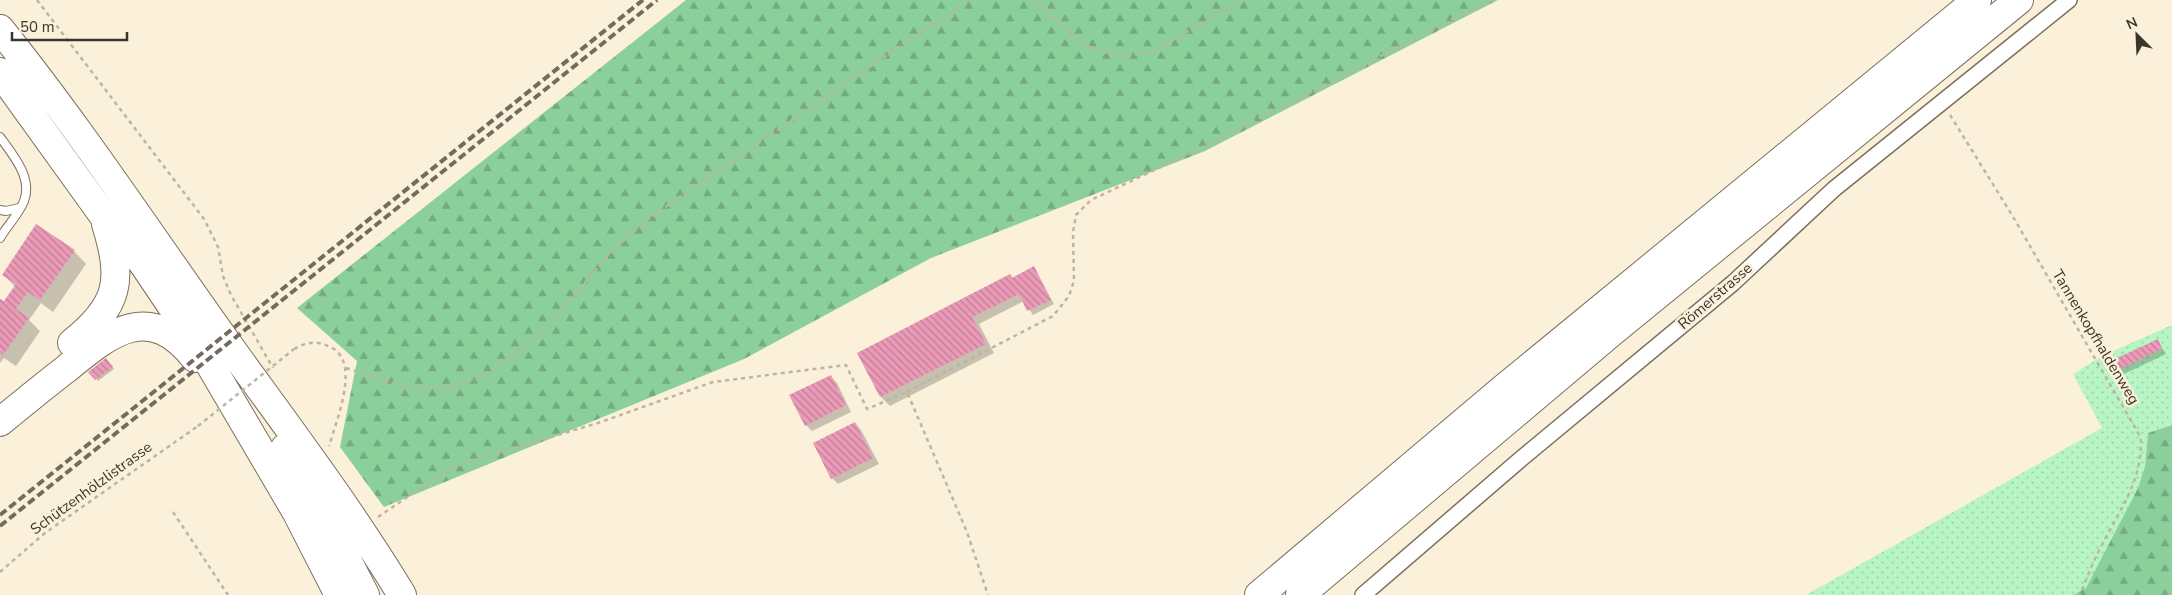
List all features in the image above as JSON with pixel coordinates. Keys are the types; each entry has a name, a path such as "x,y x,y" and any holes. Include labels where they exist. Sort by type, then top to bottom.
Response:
{"highway":[{"path":"1259,595 1511,383 1977,0"},
{"path":"1300,595 1613,331 2019,0"},
{"path":"0,29 33,70 230,348 336,493 402,595"},
{"path":"5,80 103,215 142,262 202,351 297,513 339,595"},
{"path":"0,402 93,327 108,307 114,288 116,267 103,215"},
{"path":"0,422 97,343 120,329 136,326 162,330 177,340 191,353 237,412"},
{"path":"230,348 327,521 365,595"},
{"path":"1311,595 1355,548"}],"street":[{"name":"Römerstrasse","path":"1363,595 1522,458 1733,283 1834,189 2069,0"}],"lane":[{"path":"0,137 15,157 23,173 26,186 24,201 0,238"},
{"path":"0,210 20,208"}],"path":[{"path":"37,0 204,219 218,247 223,276 231,295 277,374"},
{"path":"329,446 346,383 346,368 412,389 453,387 486,373 536,338 610,253 645,221 889,53 971,0"},
{"path":"1033,0 1085,46 1115,56 1152,52 1242,0"},
{"path":"377,518 443,473 464,463 598,423 714,382 846,365 867,409 907,392 1053,316 1069,296 1074,281 1073,232 1076,214 1091,200 1203,147 1490,0"},
{"name":"Tannenkopfhaldenweg","path":"1942,103 2007,207 2141,438 2141,456 2136,480 2101,547 2080,595"},
{"name":"Schützenhölzlistrasse","path":"0,572 45,534 130,472 198,426 294,349 309,342 323,344 336,350 346,368"},
{"path":"907,392 967,532 988,595"},
{"path":"323,438 334,454"},
{"path":"372,510 381,526"},
{"path":"173,512 228,595"}],"green space":[{"path":"686,0 1498,0 1205,151 931,258 744,359 384,507 340,447 357,361 297,308"},
{"path":"2172,325 2172,425 2148,433 2145,466 2138,488 2086,589 2073,595 1806,595 2102,428 2073,374 2102,356"},
{"path":"2172,425 2172,595 2073,595 2086,588 2138,488 2145,466 2148,433"}],"building":[{"path":"36,224 75,250 40,300 28,292 16,309 29,318 3,355 0,352 0,299 4,301 16,284 2,275"},
{"path":"1034,266 1051,300 1027,311 1019,294 972,317 986,344 880,397 857,353 1010,274 1012,278"},
{"path":"2158,339 2162,349 2118,370 2113,360"},
{"path":"106,358 113,367 95,380 88,372"},
{"path":"831,375 846,405 805,426 789,395"},
{"path":"855,422 873,458 831,479 813,443"}],"railway":[{"path":"0,515 643,0"},
{"path":"0,526 657,0"}]}
